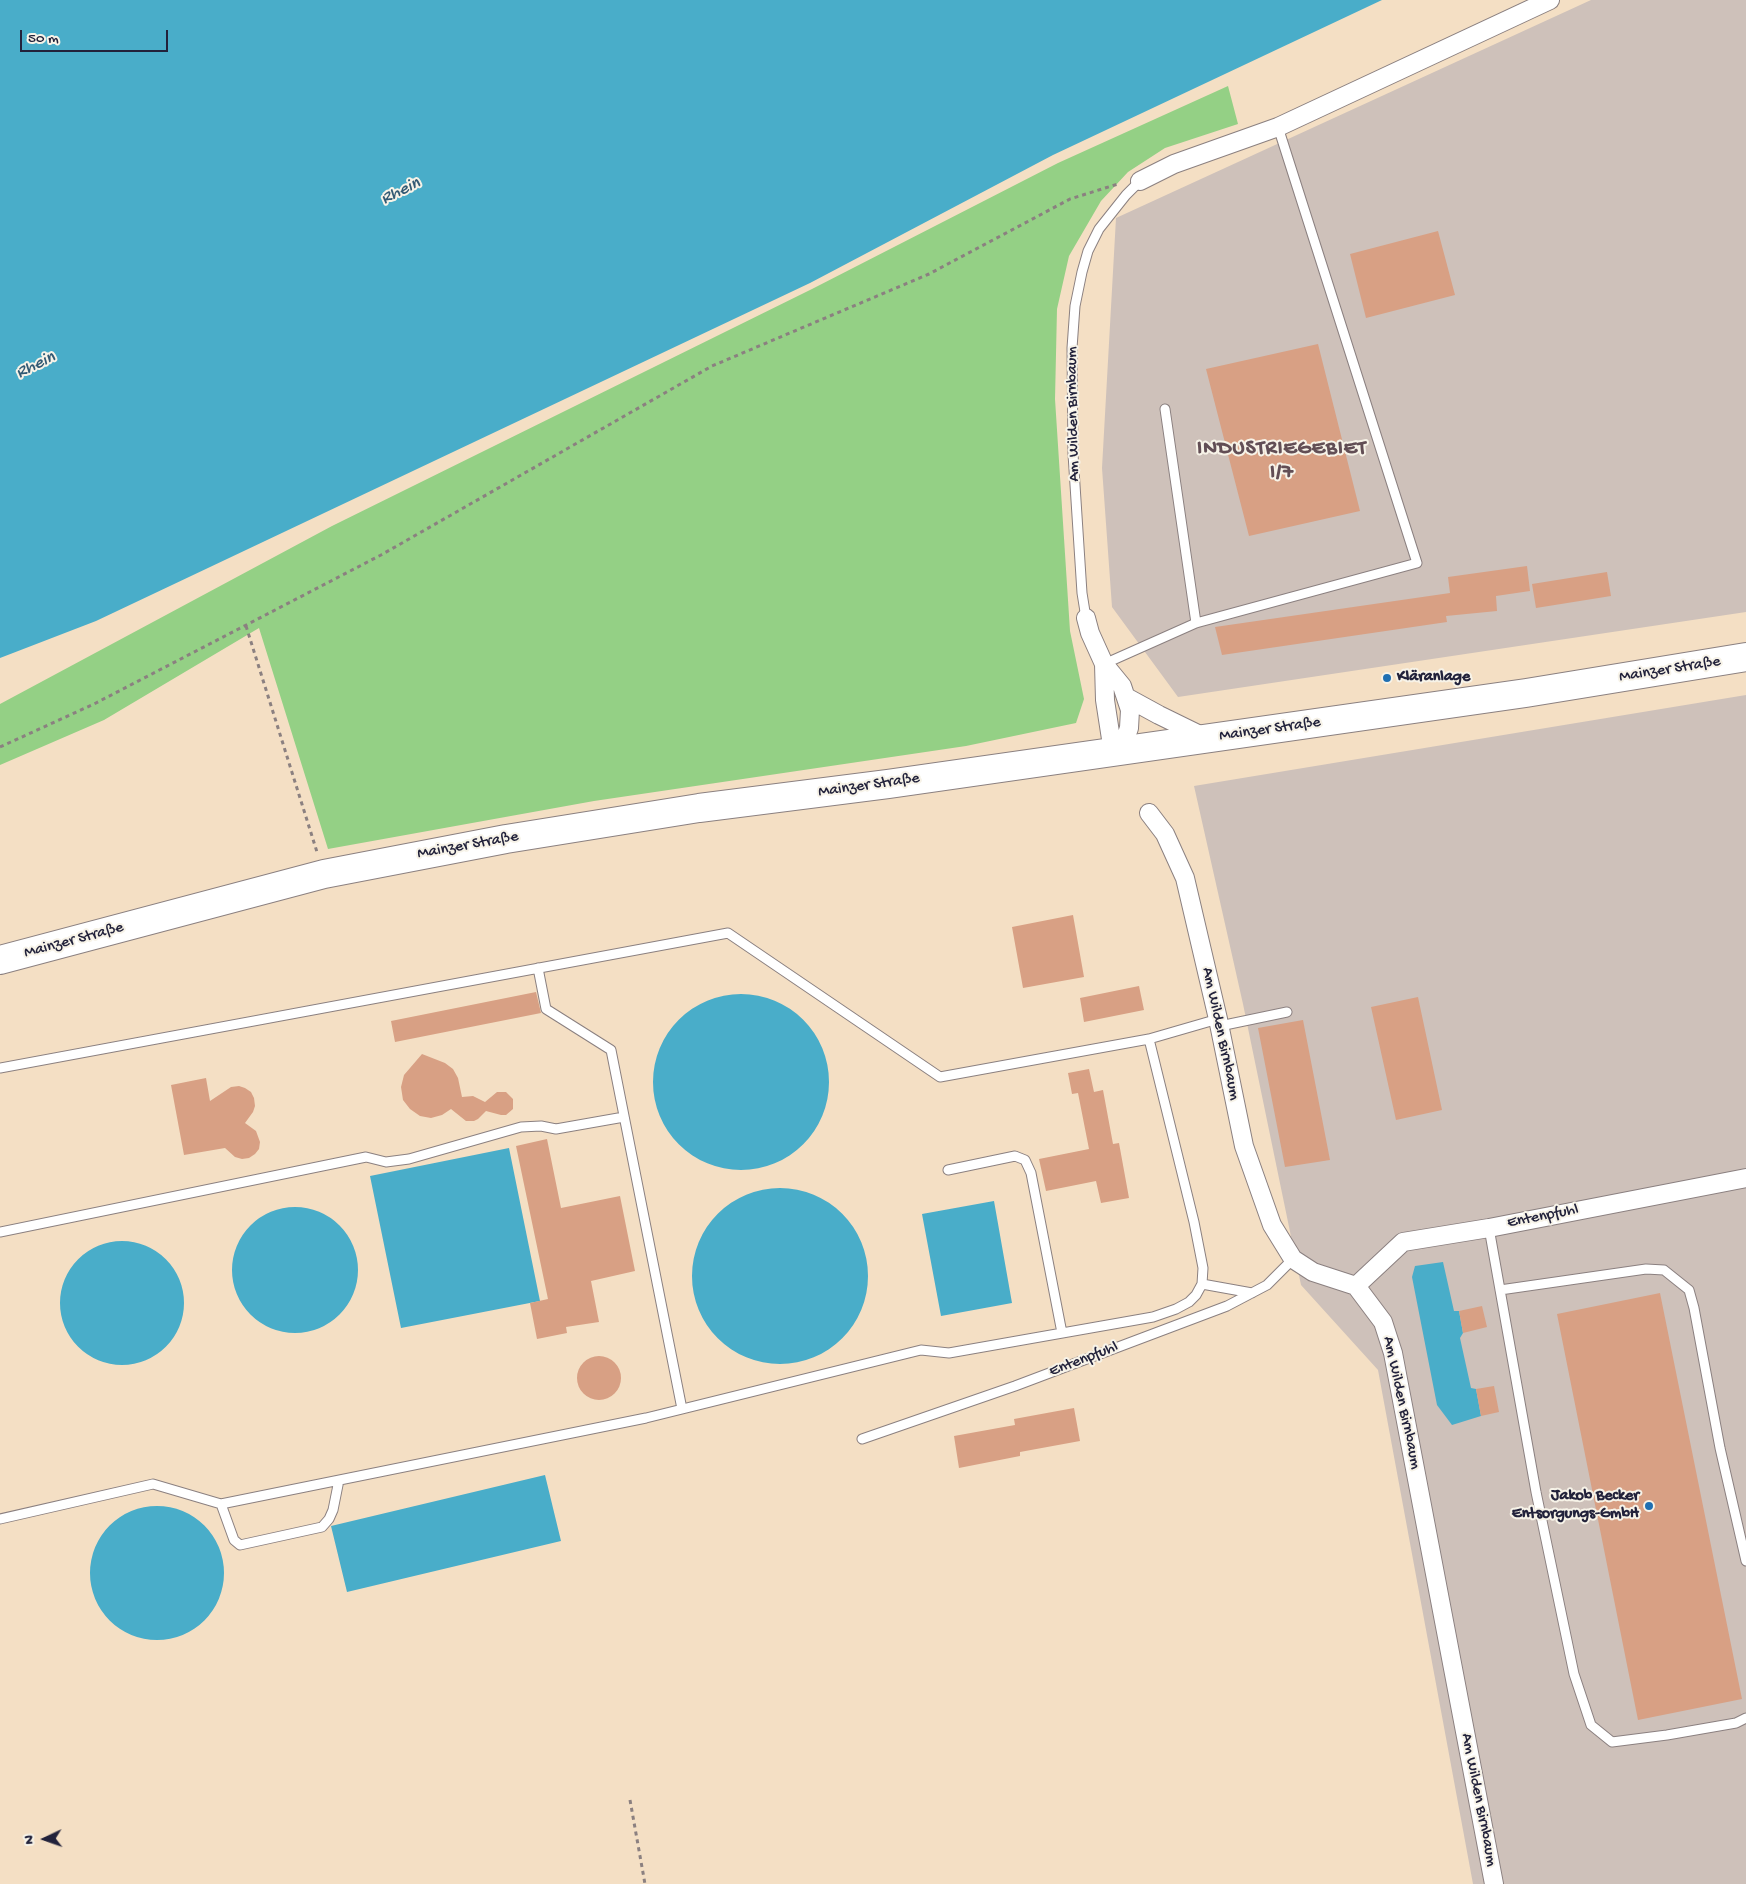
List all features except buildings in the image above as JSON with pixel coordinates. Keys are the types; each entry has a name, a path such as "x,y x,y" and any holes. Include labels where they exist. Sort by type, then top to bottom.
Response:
{"main road":[{"name":"Mainzer Straße","path":"0,960 324,874 506,838 699,808 888,784 1526,693 1746,657"}],"street":[{"path":"1140,180 1174,164 1278,128 1550,0"},
{"name":"Am Wilden Birnbaum","path":"1086,618 1090,633 1104,664 1122,686 1126,697 1131,719 1117,751"},
{"name":"Am Wilden Birnbaum","path":"1104,664 1105,700 1117,751"},
{"path":"1126,697 1209,739"},
{"name":"Am Wilden Birnbaum","path":"1149,813 1164,834 1185,878 1219,1023 1244,1146 1272,1225 1293,1259 1313,1272 1356,1286 1383,1322 1393,1353 1494,1884"},
{"name":"Entenpfuhl","path":"1356,1286 1403,1242 1489,1228 1746,1178"}],"lane":[{"path":"1104,664 1196,624 1417,563 1278,128"},
{"name":"Am Wilden Birnbaum","path":"1086,618 1080,567 1073,454 1072,348 1075,306 1088,252 1099,228 1140,180"},
{"path":"1165,409 1196,624"},
{"path":"0,1068 728,932 940,1077 1149,1040 1219,1023 1287,1012"},
{"path":"538,968 546,1009 611,1050 682,1409"},
{"path":"0,1519 153,1484 221,1504 646,1418 921,1350 949,1353 1153,1317 1176,1309 1189,1302 1196,1295 1202,1284 1203,1268 1194,1222 1149,1040"},
{"path":"0,1232 366,1157 386,1162 410,1159 521,1127 541,1126 556,1129 624,1117"},
{"path":"948,1170 1015,1156 1025,1160 1031,1173 1062,1333"},
{"path":"1489,1228 1536,1492 1574,1674 1591,1725 1612,1742 1675,1734 1736,1722 1746,1718"},
{"name":"Entenpfuhl","path":"862,1439 1015,1386 1227,1306 1267,1285 1293,1259"},
{"path":"1500,1290 1646,1269 1664,1270 1689,1290 1720,1448 1746,1561"},
{"path":"1202,1284 1252,1293"},
{"path":"221,1504 234,1540 240,1545 322,1527 333,1510 339,1480"}],"path":[{"path":"0,748 94,704 381,555 712,366 929,274 1070,198 1112,184 1140,180"},
{"path":"246,626 324,874"},
{"path":"630,1800 644,1884"}],"shaded area":[{"path":"1591,0 1746,0 1746,612 1178,697 1112,607 1102,468 1116,218"},
{"path":"1746,695 1746,1884 1473,1884 1378,1370 1301,1285 1243,1004 1194,786"}],"green space":[{"path":"1228,86 1238,124 1165,148 1128,172 1101,201 1069,256 1057,309 1055,399 1070,631 1084,699 1076,723 966,746 594,801 328,849 259,628 104,720 0,765 0,704 332,526 812,289 1058,163"}],"water":[{"name":"Rhein","path":"0,0 1382,0 1053,155 810,283 96,621 0,658"},
{"path":"732,994 750,994 775,1000 790,1008 804,1019 815,1033 823,1048 828,1065 828,1099 823,1116 815,1131 804,1145 790,1156 767,1167 750,1170 732,1170 707,1164 692,1156 678,1145 667,1131 656,1108 653,1091 653,1073 659,1048 667,1033 678,1019 692,1008 715,997"},
{"path":"509,1148 540,1301 401,1328 370,1176"},
{"path":"771,1188 789,1188 822,1198 848,1220 858,1234 864,1250 868,1276 864,1302 858,1318 836,1344 822,1354 806,1360 789,1364 771,1364 738,1354 712,1332 702,1318 696,1302 692,1285 692,1267 702,1234 724,1208 738,1198 754,1192"},
{"path":"994,1201 1012,1303 941,1316 922,1214"},
{"path":"295,1207 319,1212 339,1226 353,1246 358,1270 353,1294 339,1314 319,1328 295,1333 271,1328 251,1314 237,1294 232,1270 237,1246 251,1226 271,1212"},
{"path":"122,1241 146,1246 165,1260 179,1279 184,1303 179,1327 165,1346 146,1360 122,1365 98,1360 79,1346 65,1327 60,1303 65,1279 79,1260 98,1246"},
{"path":"1443,1262 1454,1311 1459,1311 1463,1333 1460,1338 1471,1388 1476,1389 1481,1416 1452,1425 1437,1405 1412,1277 1415,1266"},
{"path":"545,1475 561,1541 347,1592 331,1526"},
{"path":"157,1506 183,1511 194,1517 204,1526 213,1536 219,1547 224,1573 219,1599 213,1610 204,1620 194,1629 183,1635 157,1640 131,1635 120,1629 110,1620 101,1610 95,1599 90,1573 95,1547 101,1536 110,1526 120,1517 131,1511"}],"place":[{"name":"Kläranlage","path":"1387,678"},
{"name":"Jakob Becker Entsorgungs-GmbH","path":"1649,1506"}],"district":[{"name":"INDUSTRIEGEBIET I/7","path":"1282,462"}]}
